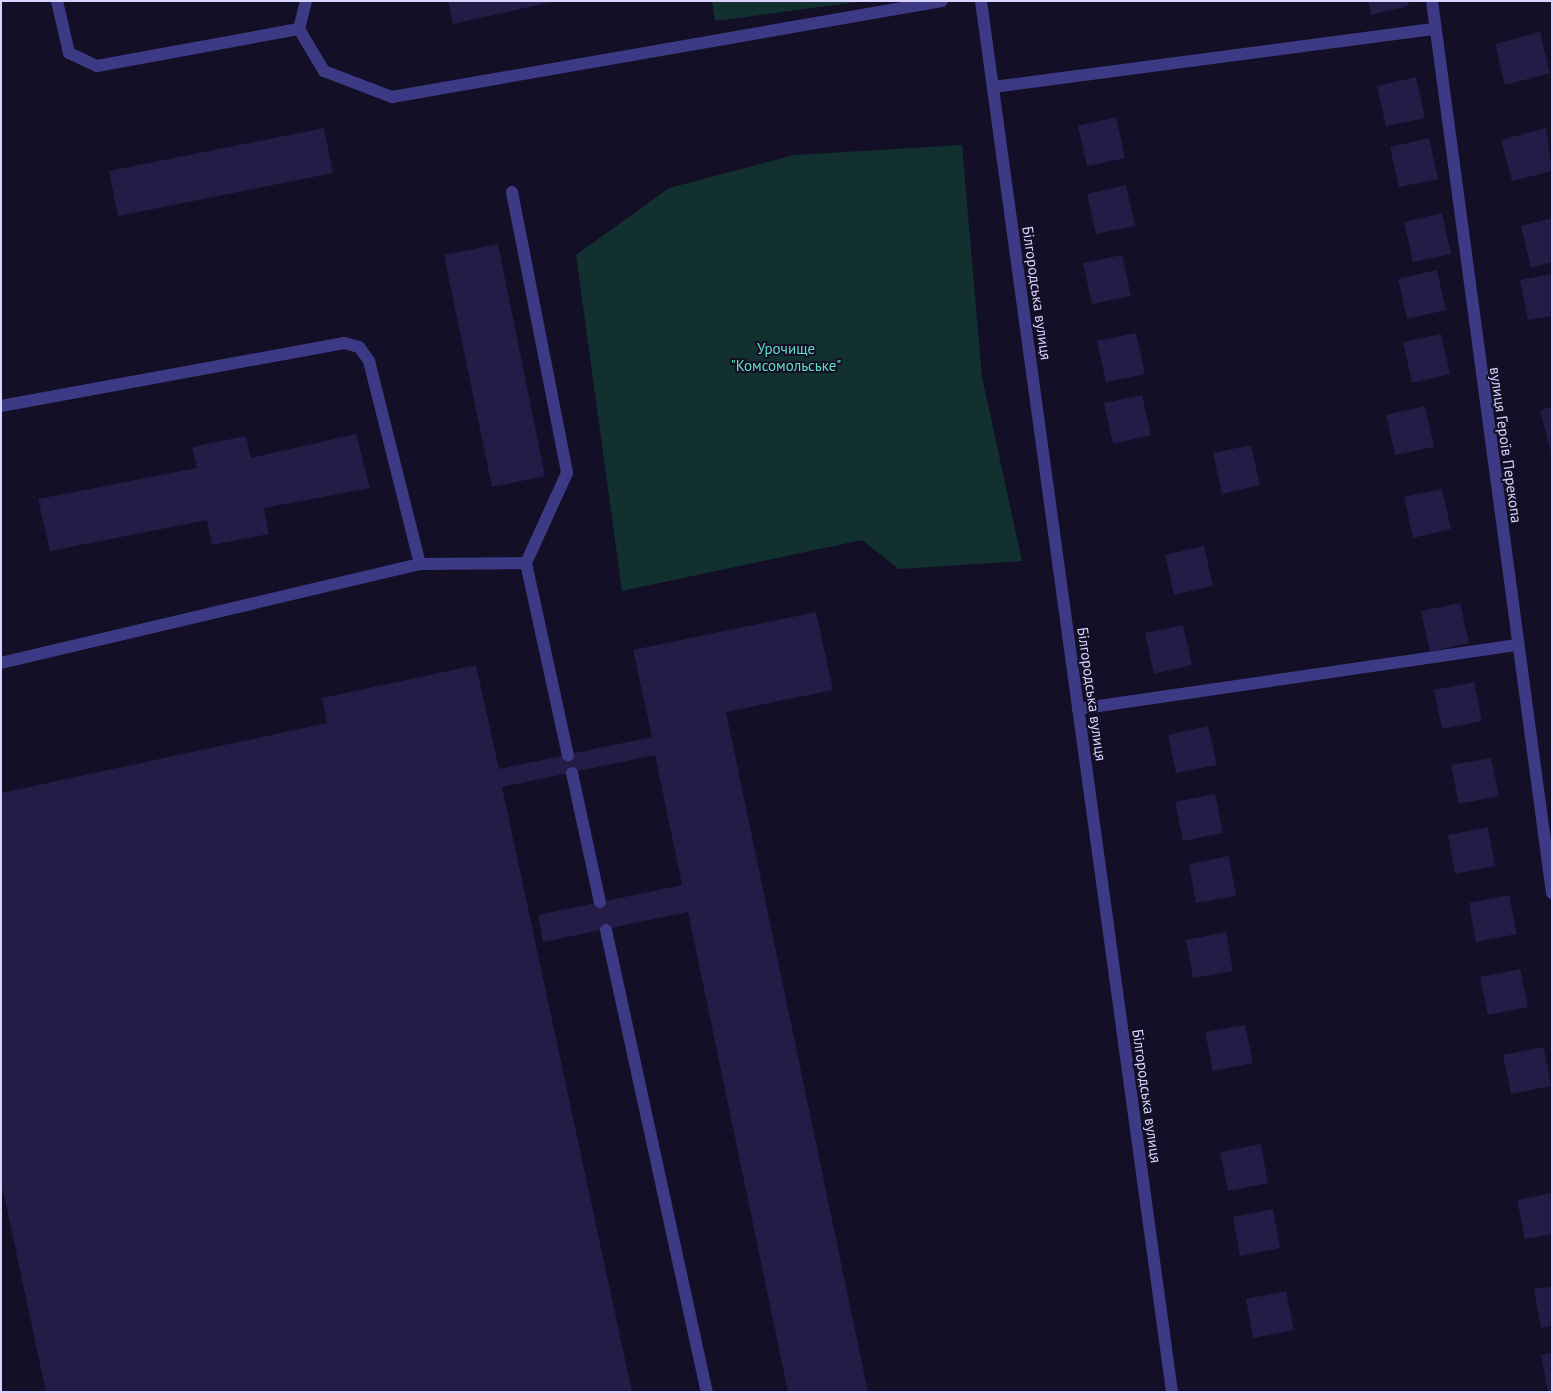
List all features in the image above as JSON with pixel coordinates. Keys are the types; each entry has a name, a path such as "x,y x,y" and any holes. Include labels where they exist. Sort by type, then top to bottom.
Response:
{"street":[{"path":"57,1 69,53 97,66 299,29"},
{"path":"306,1 299,29 324,71 392,97 942,1"},
{"name":"Білгородська вулиця","path":"981,1 1172,1392"},
{"name":"вулиця Героїв Перекопа","path":"1432,1 1517,645 1552,893"},
{"path":"993,87 1435,29"},
{"path":"512,192 567,472 526,563 568,755"},
{"path":"1,406 344,343 359,347 369,361 420,564"},
{"path":"1,663 420,564 526,563"},
{"path":"1078,709 1517,645"},
{"path":"572,773 600,902"},
{"path":"606,930 707,1392"}],"green space":[{"path":"712,1 864,1 715,21"},
{"name":"Урочище \"Комсомольське\"","path":"962,145 982,377 1022,561 899,569 862,540 622,591 576,255 669,188 794,155"}],"building":[{"path":"448,1 552,1 552,2 453,24"},
{"path":"1368,1 1408,1 1409,6 1371,15"},
{"path":"1540,32 1550,73 1505,85 1495,44"},
{"path":"1416,77 1425,118 1386,126 1377,86"},
{"path":"1116,117 1125,158 1087,166 1078,126"},
{"path":"324,128 333,173 118,216 109,171"},
{"path":"1546,128 1552,171 1512,181 1501,140"},
{"path":"1429,138 1438,179 1399,187 1390,147"},
{"path":"1126,185 1135,226 1096,234 1087,194"},
{"path":"1442,213 1451,254 1413,262 1404,222"},
{"path":"1552,218 1552,262 1531,268 1521,226"},
{"path":"498,244 545,476 492,487 444,255"},
{"path":"1122,255 1131,296 1092,304 1083,263"},
{"path":"1437,270 1446,310 1407,319 1398,279"},
{"path":"1552,274 1552,316 1528,320 1520,280"},
{"path":"1136,333 1145,374 1106,382 1097,341"},
{"path":"1441,334 1450,374 1412,383 1403,342"},
{"path":"1142,395 1151,435 1113,444 1104,403"},
{"path":"1425,406 1434,447 1395,455 1386,415"},
{"path":"1552,407 1552,452 1551,452 1540,410"},
{"path":"356,434 370,488 264,508 269,534 212,545 207,520 50,551 38,499 197,468 192,447 246,436 251,458"},
{"path":"1251,445 1260,485 1222,494 1213,453"},
{"path":"1442,489 1451,529 1413,538 1404,497"},
{"path":"1204,546 1213,586 1174,595 1165,555"},
{"path":"1460,603 1469,643 1430,652 1421,611"},
{"path":"816,612 833,690 726,712 868,1392 788,1392 688,912 543,942 538,915 682,885 655,755 502,787 632,1392 46,1392 1,1181 1,793 327,723 322,698 476,665 499,769 652,737 633,650"},
{"path":"1183,625 1192,665 1154,674 1145,633"},
{"path":"1474,682 1482,721 1442,729 1434,690"},
{"path":"1208,726 1217,765 1176,773 1168,735"},
{"path":"1491,758 1499,796 1459,804 1451,765"},
{"path":"1215,794 1223,833 1183,841 1175,802"},
{"path":"1488,827 1495,866 1455,874 1448,835"},
{"path":"1229,856 1236,896 1196,903 1189,864"},
{"path":"1509,895 1517,934 1476,942 1469,903"},
{"path":"1226,932 1233,971 1193,978 1186,940"},
{"path":"1520,969 1528,1007 1488,1015 1480,977"},
{"path":"1245,1025 1253,1063 1213,1071 1205,1032"},
{"path":"1544,1047 1551,1086 1511,1094 1503,1055"},
{"path":"1261,1144 1268,1183 1228,1191 1220,1152"},
{"path":"1552,1193 1552,1234 1525,1239 1517,1200"},
{"path":"1273,1209 1280,1248 1240,1256 1233,1217"},
{"path":"1552,1286 1552,1326 1541,1328 1534,1289"},
{"path":"1286,1291 1294,1330 1253,1338 1246,1299"},
{"path":"1552,1353 1552,1392 1548,1392 1541,1355"}]}
